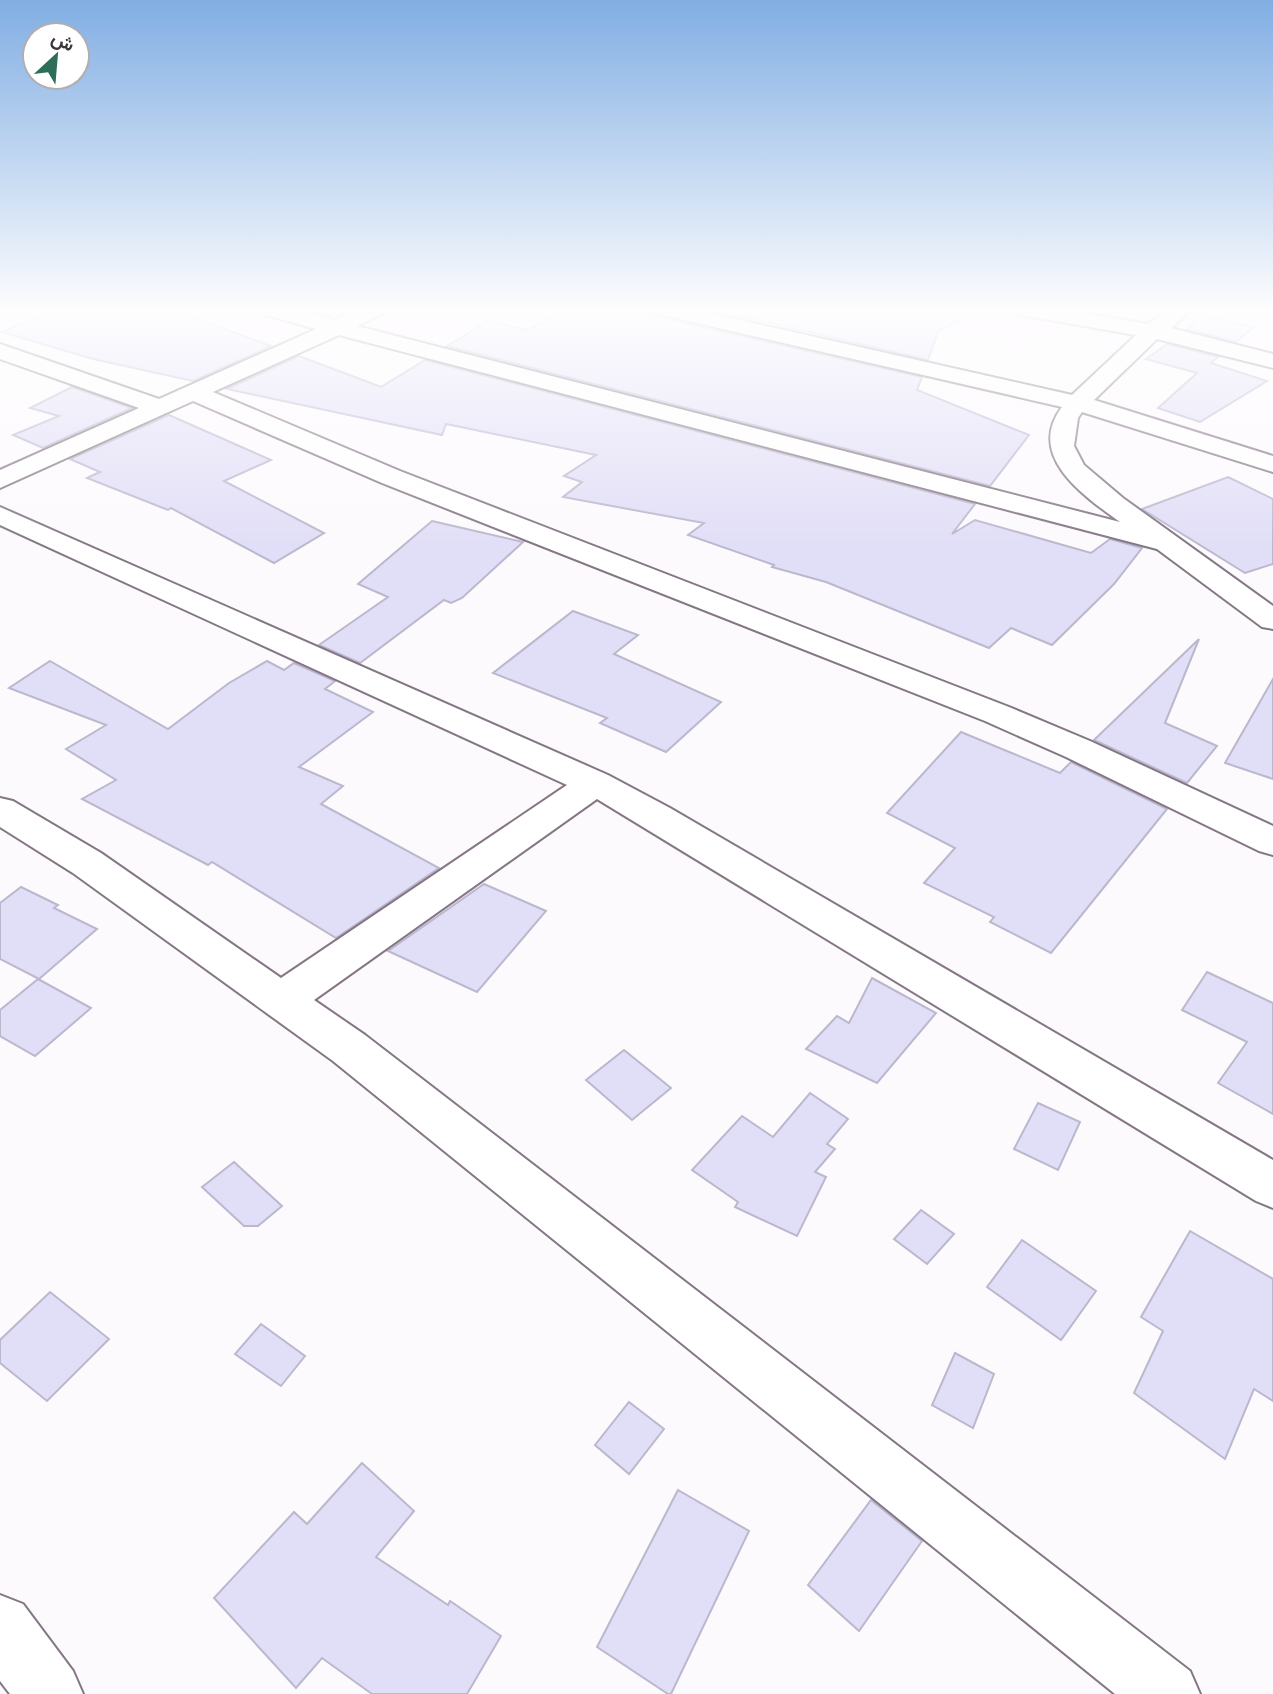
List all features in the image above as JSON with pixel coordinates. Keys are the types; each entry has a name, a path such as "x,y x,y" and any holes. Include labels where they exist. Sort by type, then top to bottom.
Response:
{"street":[{"path":"102,387 162,408"},
{"path":"0,480 207,387"},
{"path":"564,387 1163,542"},
{"path":"1007,387 1077,403 1273,464"},
{"path":"1094,387 1066,418 1062,432 1061,446 1073,469 1163,542 1273,620"},
{"path":"194,393 391,477 997,714 1078,749 1273,842"},
{"path":"0,515 596,783 1273,1186"},
{"path":"283,999 596,783"},
{"path":"0,810 87,863 283,999 432,1113 1167,1694"},
{"path":"0,1627 50,1694"}],"building":[{"path":"72,387 132,408 43,448 13,435 59,416 30,408"},
{"path":"528,387 975,504 952,534 975,520 1091,553 1110,539 1142,548 1114,584 1052,645 1011,628 989,648 826,582 772,567 774,565 688,535 704,523 563,497 582,482 564,476 596,455 446,424 442,435 227,389"},
{"path":"606,387 918,387 917,390 1029,435 990,486"},
{"path":"1181,387 1257,387 1200,422 1158,408"},
{"path":"169,415 271,460 224,481 324,533 274,563 171,508 168,510 87,478 100,472 70,459"},
{"path":"1228,477 1273,499 1273,564 1245,573 1142,509"},
{"path":"432,521 523,542 462,598 451,603 444,600 360,663 319,645 388,597 358,584"},
{"path":"573,611 638,635 614,654 721,702 666,752 600,723 607,718 493,673"},
{"path":"1199,639 1165,723 1217,746 1187,783 1094,740"},
{"path":"50,661 168,729 229,683 267,661 284,670 294,663 335,681 325,689 373,712 299,767 343,786 321,804 439,868 336,938 212,862 208,865 82,799 116,780 66,749 106,725 9,688"},
{"path":"1273,679 1273,779 1225,763"},
{"path":"961,732 1060,773 1071,762 1167,809 1051,953 990,922 994,917 924,883 955,848 887,813"},
{"path":"484,884 546,911 477,992 388,951"},
{"path":"21,887 58,905 54,908 97,929 39,979 0,959 0,903"},
{"path":"1207,972 1273,1003 1273,1114 1218,1083 1247,1042 1182,1010"},
{"path":"872,978 936,1013 877,1083 806,1049 837,1016 849,1023"},
{"path":"38,979 91,1008 35,1056 0,1036 0,1010"},
{"path":"624,1050 671,1088 632,1120 586,1080"},
{"path":"810,1093 848,1119 827,1144 835,1149 815,1172 826,1177 797,1236 735,1207 738,1202 692,1170 742,1116 773,1137"},
{"path":"1038,1103 1080,1122 1058,1170 1014,1149"},
{"path":"234,1162 282,1206 258,1226 244,1226 202,1187"},
{"path":"921,1210 954,1234 927,1264 894,1239"},
{"path":"1190,1231 1273,1279 1273,1401 1254,1389 1225,1459 1134,1393 1163,1331 1141,1317"},
{"path":"1022,1240 1096,1291 1061,1340 987,1287"},
{"path":"50,1292 109,1339 47,1401 0,1363 0,1340"},
{"path":"261,1324 305,1356 281,1386 235,1354"},
{"path":"955,1353 994,1374 973,1428 932,1405"},
{"path":"629,1402 664,1429 629,1474 595,1445"},
{"path":"362,1463 414,1511 376,1557 448,1605 450,1601 501,1636 467,1694 372,1694 322,1658 296,1688 214,1598 294,1512 307,1524"},
{"path":"678,1490 749,1531 671,1694 668,1694 597,1647"},
{"path":"871,1500 922,1541 859,1631 808,1585"}]}
